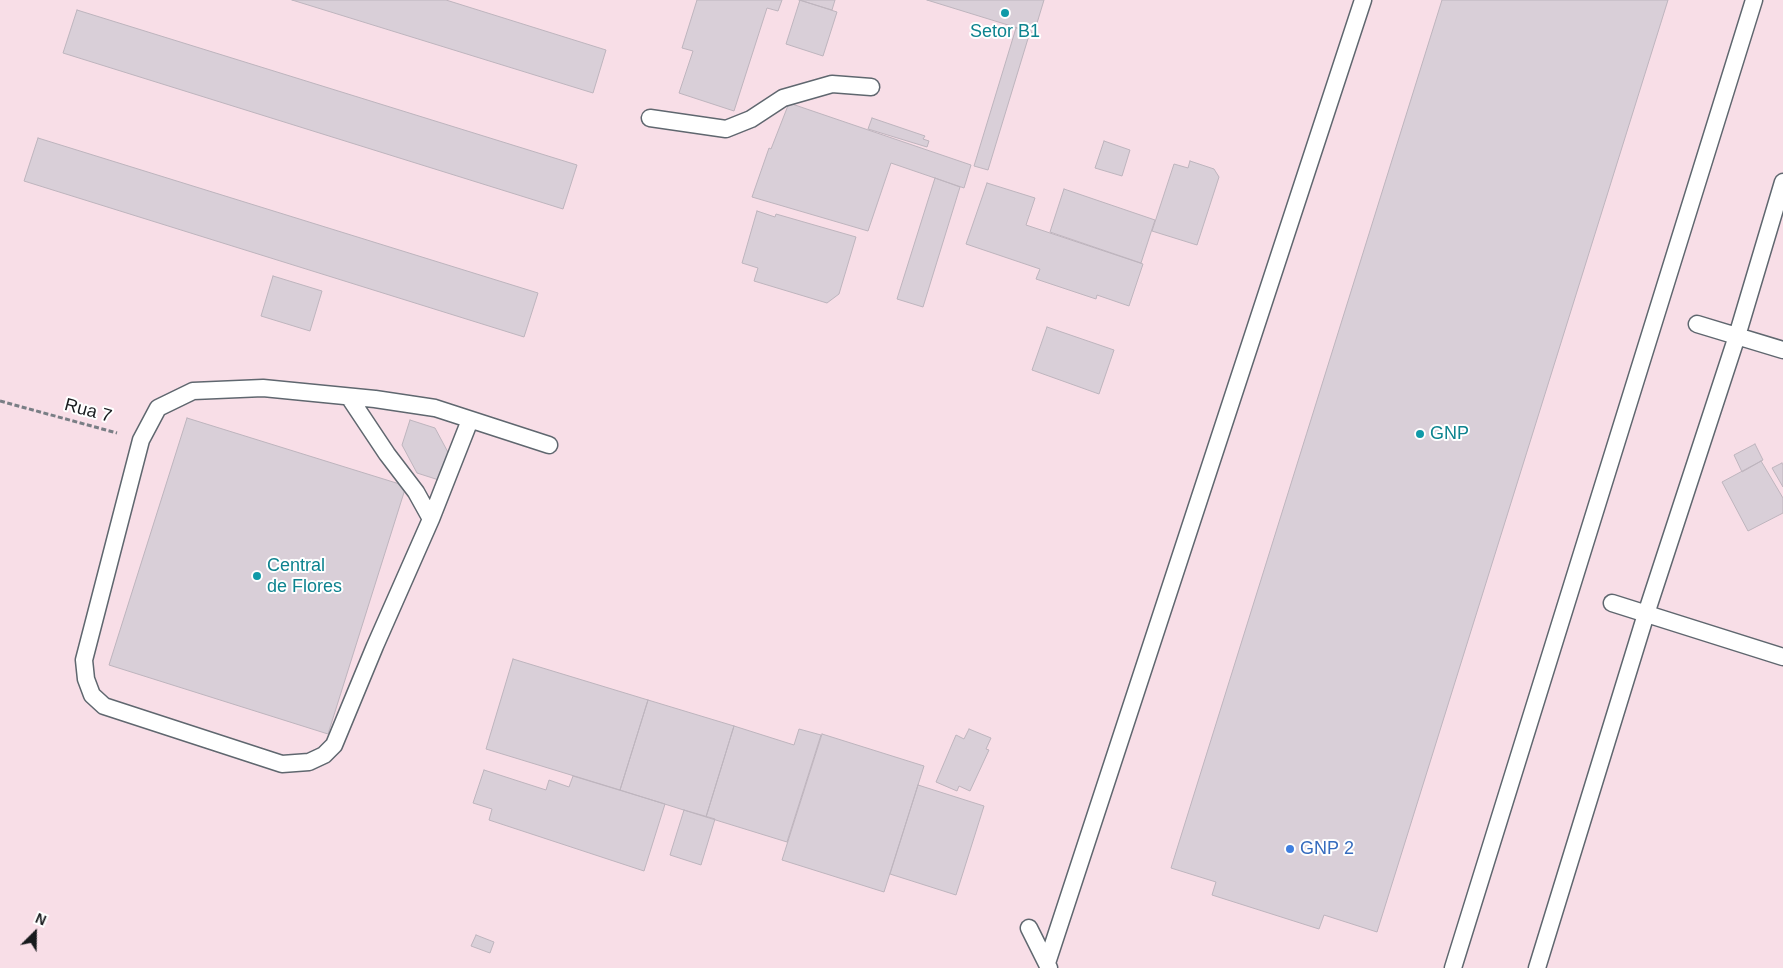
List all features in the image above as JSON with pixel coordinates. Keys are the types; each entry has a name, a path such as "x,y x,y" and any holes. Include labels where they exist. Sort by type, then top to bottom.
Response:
{"lane":[{"path":"1048,966 1363,0"},
{"path":"1453,968 1754,0"},
{"path":"650,118 726,129 751,118 783,98 832,84 871,87"},
{"path":"1536,968 1646,614 1737,336 1777,226 1783,182"},
{"path":"1697,324 1783,350"},
{"path":"470,420 431,519 334,745 324,754 309,762 282,764 104,706 92,695 86,679 84,660 141,440 158,408 193,391 263,388 435,408 549,445"},
{"path":"349,397 387,454 416,492 431,519"},
{"path":"1612,603 1783,657"},
{"path":"1029,928 1048,966"}],"path":[{"name":"Rua 7","path":"0,401 141,440"}],"shaded area":[{"path":"0,0 1783,0 1783,968 0,968"}],"building":[{"path":"292,0 446,0 606,50 593,93"},
{"path":"697,0 782,0 778,11 767,8 734,111 679,93 693,51 682,48"},
{"path":"799,0 835,0 832,10"},
{"path":"800,0 837,12 823,56 786,44"},
{"name":"Setor B1","path":"927,0 1044,0 1034,33"},
{"name":"GNP","path":"1442,0 1668,0 1377,932 1324,915 1319,929 1212,895 1216,882 1171,868"},
{"path":"77,10 577,165 563,209 63,53"},
{"path":"1016,28 1030,32 988,170 974,166"},
{"path":"789,103 971,165 964,188 891,163 868,231 752,197 769,148 771,149"},
{"path":"872,118 925,136 923,139 929,141 927,147 868,129"},
{"path":"38,138 538,293 524,337 24,181"},
{"path":"1104,141 1130,150 1122,176 1095,168"},
{"path":"1190,161 1214,169 1219,177 1197,245 1152,231 1174,164 1188,168"},
{"path":"935,178 960,187 923,307 897,299"},
{"path":"987,183 1035,198 1026,225 1143,264 1129,306 1097,295 1096,299 1036,279 1040,269 966,244"},
{"path":"1064,189 1155,220 1141,263 1050,232"},
{"path":"757,211 775,217 776,214 856,237 839,294 827,303 754,281 758,268 742,263"},
{"path":"273,276 322,291 310,331 261,316"},
{"path":"1047,327 1114,350 1099,394 1032,370"},
{"name":"Central de Flores","path":"187,418 406,486 328,734 109,665"},
{"path":"410,420 435,428 450,456 442,481 417,473 402,445"},
{"path":"1755,444 1763,460 1742,472 1734,455"},
{"path":"1761,461 1783,498 1783,513 1748,531 1722,482"},
{"path":"1782,463 1783,465 1783,487 1772,468"},
{"path":"513,659 648,700 620,790 486,749"},
{"path":"648,700 734,726 706,817 620,790"},
{"path":"734,726 794,745 799,729 821,735 787,842 706,817"},
{"path":"969,729 991,738 986,749 989,750 970,791 959,786 957,791 936,782 956,735 964,739"},
{"path":"822,734 924,766 884,892 782,860"},
{"path":"484,770 546,790 549,780 569,787 573,776 665,804 644,871 489,820 492,809 473,803"},
{"path":"918,785 984,806 956,895 890,874"},
{"path":"684,810 715,819 701,865 670,855"},
{"path":"476,935 494,942 490,953 471,946"}],"place":[{"name":"Setor B1","path":"1005,13"},
{"name":"GNP","path":"1420,434"},
{"name":"Central de Flores","path":"257,576"},
{"name":"GNP 2","path":"1290,849"}]}
